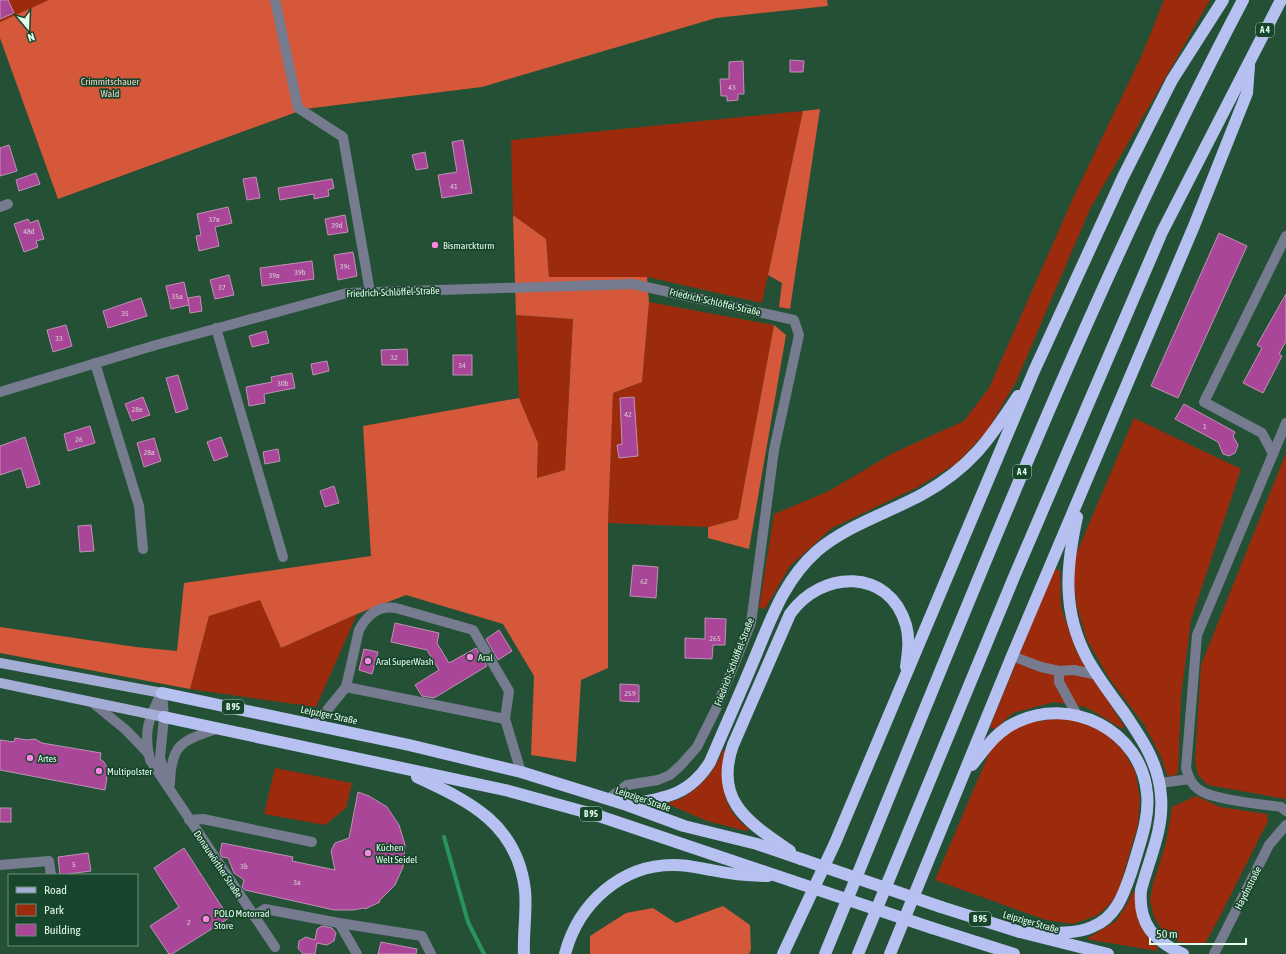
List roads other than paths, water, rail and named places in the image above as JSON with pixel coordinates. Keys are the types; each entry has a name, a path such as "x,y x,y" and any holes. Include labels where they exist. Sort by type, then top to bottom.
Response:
{"highway":[{"path":"783,954 834,843 905,680 1034,371 1123,177 1172,80 1223,0"},
{"name":"A 4","path":"825,954 1033,446 1137,213 1243,0"},
{"name":"A 4","path":"858,954 1017,570 1159,240 1281,0"},
{"path":"890,954 1012,656 1194,226 1247,93 1250,60"},
{"path":"627,805 678,793 696,781 704,772 710,762 780,597 806,562 842,533 922,495 964,466 995,432 1034,371"},
{"path":"1084,486 1068,563 1068,597 1071,614 1080,642 1098,675 1138,733 1152,760 1160,783 1160,822 1141,890 1141,908 1146,925 1156,938 1168,948 1183,954"},
{"path":"801,859 745,818 733,798 728,776 729,760 733,745 790,614 803,598 820,587 829,584 850,581 860,582 880,590 896,605 906,624 909,646 905,680"},
{"name":"Leipziger Straße","path":"162,693 315,724 520,772 627,805 684,826 757,844 1020,932 1108,954"},
{"path":"964,775 995,736 1014,723 1046,713 1077,714 1107,727 1126,744 1134,754 1140,766 1147,792 1146,820 1123,896 1114,912 1092,927 1083,930 1020,932"},
{"name":"B 95","path":"164,717 509,792 596,815 982,944"},
{"path":"396,767 460,796 484,813 504,835 518,862 525,889 524,954"},
{"path":"565,954 572,932 578,920 594,899 614,883 637,871 656,866 676,865 740,875 787,879"},
{"path":"982,944 998,954"},
{"path":"982,944 1014,954"}],"main road":[{"name":"Leipziger Straße","path":"0,663 162,693"},
{"name":"B 95","path":"0,683 164,717"}],"street":[{"path":"275,0 298,108 343,137 370,292"},
{"path":"1273,454 1262,433 1204,402 1286,236"},
{"name":"Friedrich-Schlöffel-Straße","path":"0,392 216,328 347,293 633,284 794,320 799,335 774,450 751,623 716,708 697,747 670,775 658,780 627,785 608,799"},
{"path":"216,328 283,557"},
{"path":"95,364 139,506 143,549"},
{"path":"1286,423 1197,635 1186,768 1190,780 1197,789 1210,796 1281,807 1286,811"},
{"path":"315,724 346,687 359,630 363,622 375,611 383,607 396,608 473,630 508,690 505,719 520,772"},
{"path":"1012,656 1041,667 1059,671 1074,670 1098,675"},
{"path":"1059,671 1060,682 1077,714"},
{"path":"346,687 505,719"},
{"path":"150,715 162,693"},
{"path":"162,693 164,717"},
{"name":"Donauwörther Straße","path":"93,703 126,730 148,753 154,767 188,820 276,947"},
{"name":"Donauwörther Straße","path":"148,753 148,730 150,715"},
{"name":"Donauwörther Straße","path":"164,717 160,758 170,792"},
{"path":"170,792 171,760 175,752 185,742 219,728"},
{"path":"1160,783 1190,780"},
{"name":"Donauwörther Straße","path":"188,820 203,819 312,842"},
{"name":"Haydnstraße","path":"1214,954 1269,845 1286,825"},
{"path":"0,865 49,861 51,874"},
{"path":"254,916 264,909 422,936 431,954"},
{"path":"339,923 357,954"}],"waterway":[{"path":"444,837 468,922 484,954"}],"place":[{"name":"Bismarckturm","path":"435,245"},
{"name":"Aral","path":"470,657"},
{"name":"Aral SuperWash","path":"368,661"},
{"name":"Artes","path":"30,758"},
{"name":"Multipolster","path":"99,771"},
{"name":"Küchen Welt Seidel","path":"368,853"},
{"name":"POLO Motorrad Store","path":"206,919"}],"park label":[{"name":"Crimmitschauer Wald","path":"110,86"}]}
